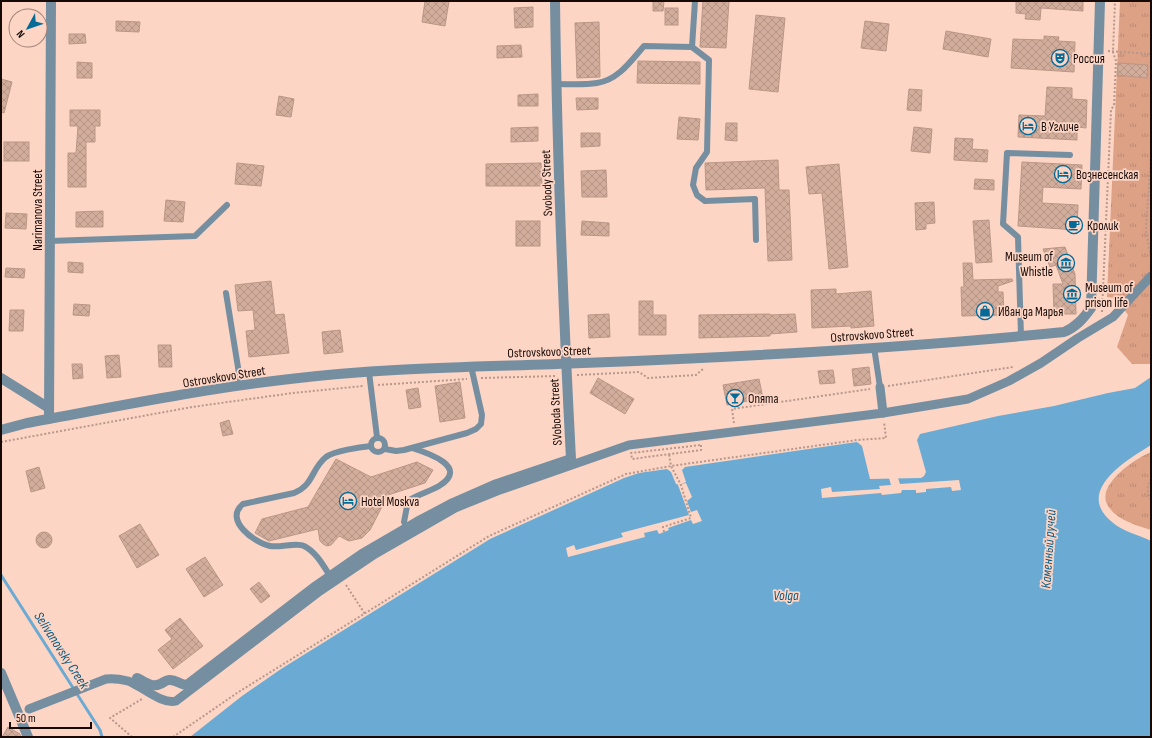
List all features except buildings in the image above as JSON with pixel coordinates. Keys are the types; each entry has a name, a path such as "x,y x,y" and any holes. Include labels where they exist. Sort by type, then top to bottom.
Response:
{"street":[{"name":"Narimanova Street","path":"49,419 51,1"},
{"name":"Svobody Street","path":"556,1 556,84 566,364"},
{"path":"1098,51 1100,1"},
{"name":"Ostrovskovo Street","path":"1,430 49,419 241,386 291,379 369,372 471,366 566,364 784,354 1064,332 1072,329 1083,320 1091,308 1098,51"},
{"path":"137,678 156,686 169,680 176,681 182,685 187,685 336,576 455,508 497,491 628,445 883,413 968,399 1009,381 1042,363 1078,338 1114,317 1151,276"},
{"name":"SVoboda Street","path":"407,528 453,503 494,485 571,459 566,364"},
{"path":"1,378 49,408"},
{"path":"880,387 883,413"},
{"path":"29,709 106,679 115,678 128,682 168,702 176,701 320,591 362,554 407,528"},
{"path":"1,673 28,737"}],"lane":[{"path":"692,47 695,1"},
{"path":"556,84 598,83 611,78 627,66 644,46 692,47 709,60 707,152 696,168 693,185 697,195 705,201 755,199 756,240"},
{"path":"1021,336 1018,236 1003,224 1007,153 1070,156"},
{"path":"50,241 195,236 227,205"},
{"path":"226,293 241,386"},
{"path":"874,347 880,387"},
{"path":"385,449 385,441 382,438 377,437 372,440 371,446 373,450 377,452 381,452 385,449 396,451 467,433 476,429 481,424 482,416 471,366"},
{"path":"369,372 377,437"},
{"path":"336,576 311,550 302,544 280,547 270,546 260,542 241,527 237,521 237,514 239,508 243,504 294,493 301,490 308,484 318,466 328,456 358,447 371,446"},
{"path":"407,528 404,522 408,501 415,496 438,487 447,481 450,474 449,466 442,460 426,452 412,448"}],"path":[{"path":"1104,323 1102,314 1111,110 1114,105 1116,61 1112,52 1116,1"},
{"path":"1098,51 1151,54"},
{"path":"1151,151 1146,230 1151,259"},
{"path":"1,442 192,407 292,393 370,385 474,378 566,376 638,372 648,378 696,375 706,365"},
{"path":"173,737 237,692 489,536 626,474 671,466 857,440 886,438 883,413"},
{"path":"631,453 632,458 701,450 701,444"},
{"path":"664,532 663,527 691,518 680,485 671,466 669,454"},
{"path":"1151,479 1148,483 1148,493 1151,500"},
{"path":"336,576 365,614"},
{"path":"132,737 110,718 151,694"}],"green space":[{"path":"1120,1 1151,2 1151,363 1149,364 1132,364 1117,347 1128,315 1116,298 1107,297"},
{"path":"1151,452 1151,530 1120,518 1111,510 1107,504 1105,496 1113,480 1120,473 1136,460"}],"water":[{"name":"Volga","path":"1151,377 1151,445 1129,459 1108,478 1101,488 1099,499 1102,510 1112,522 1151,541 1151,737 190,737 242,696 281,669 490,539 624,478 639,473 667,469 671,472 676,484 679,485 686,482 682,470 685,467 857,442 862,446 870,479 921,478 926,472 917,440 920,434 998,416 1054,406 1135,388"}],"pier":[{"path":"889,478 898,478 900,484 959,480 961,490 952,491 951,487 926,489 926,492 916,493 916,490 902,490 901,493 882,495 881,493 822,498 821,489 831,487 832,492 880,489 879,486 891,485"},
{"path":"686,483 692,497 687,501 691,512 697,510 702,521 693,524 691,520 668,528 669,530 659,534 657,530 644,533 645,537 568,557 566,548 574,545 576,550 623,537 621,533 689,515 678,485"}],"waterway":[{"name":"Selivanovsky Creek","path":"1,575 100,730 102,737"}],"place":[{"name":"Россия","path":"1060,58"},
{"name":"В Угличе","path":"1028,126"},
{"name":"Вознесенская","path":"1063,174"},
{"name":"Кролик","path":"1074,225"},
{"name":"Museum of Whistle","path":"1066,263"},
{"name":"Museum of prison life","path":"1072,294"},
{"name":"Иван да Марья","path":"985,311"},
{"name":"Опята","path":"735,398"},
{"name":"Hotel Moskva","path":"348,501"}],"water label":[{"name":"Каменный ручей","path":"1048,549"}]}
